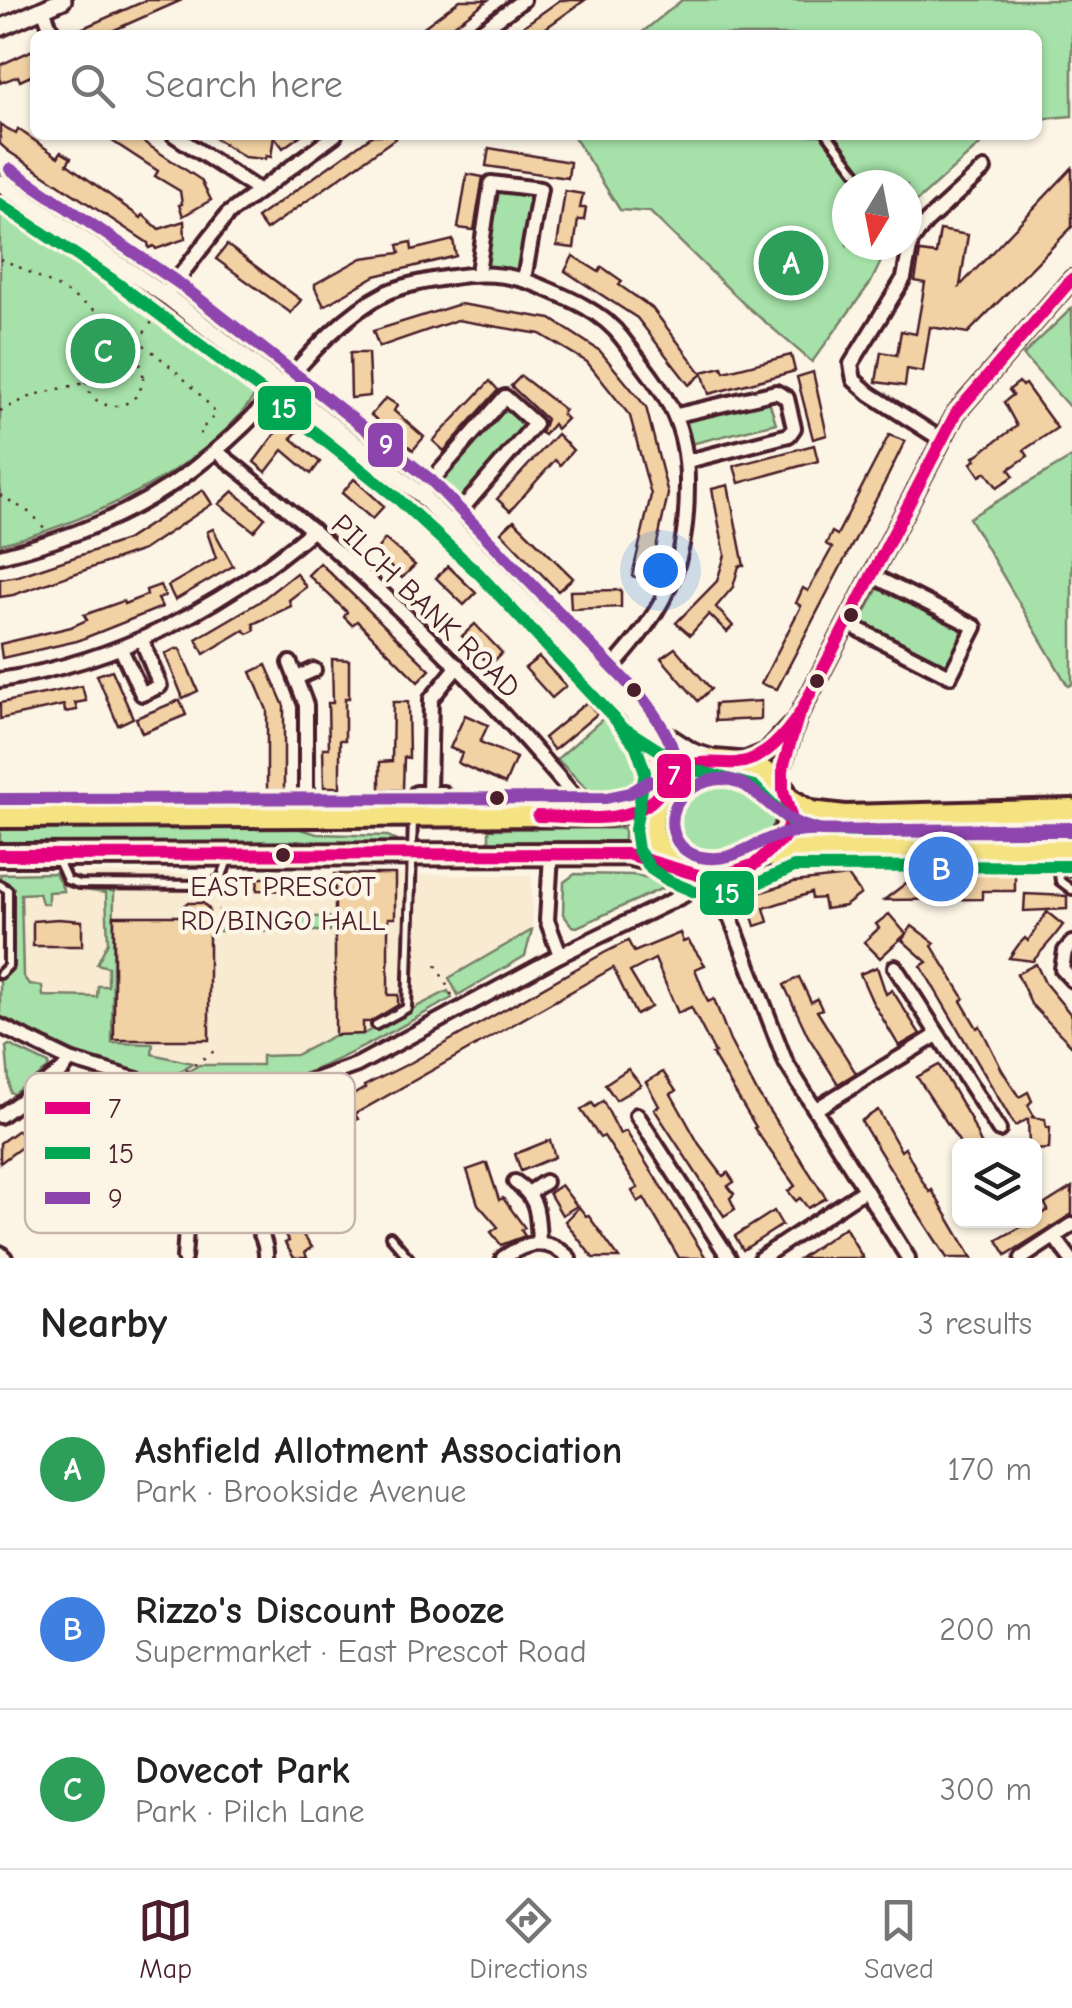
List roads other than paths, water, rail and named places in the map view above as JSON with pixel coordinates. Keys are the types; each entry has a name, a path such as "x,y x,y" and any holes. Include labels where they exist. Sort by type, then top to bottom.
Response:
{"highway":[{"path":"680,867 656,846 652,834 654,806 676,775 691,765 731,762 762,770 784,794 812,812 845,816 1072,810"},
{"path":"0,855 627,854 718,878 742,872 773,850 789,829 791,816 784,794"},
{"path":"0,817 580,815 636,810 660,795"},
{"path":"760,860 779,852 812,848 1062,854"}],"street":[{"path":"0,28 63,0"},
{"path":"481,30 524,0"},
{"path":"43,9 51,30"},
{"path":"182,140 258,190"},
{"path":"167,297 213,230 258,190 328,140"},
{"path":"922,226 984,169"},
{"path":"0,183 167,297 420,494 631,710 662,762 660,795"},
{"path":"478,272 492,183 540,188 524,279"},
{"path":"906,260 904,278 850,364 854,380 870,394 942,440"},
{"path":"0,556 92,528 146,502 216,452 349,316 388,292 478,272 524,279 571,299 614,327 678,415 688,460 682,546 670,588 647,630 602,679"},
{"path":"784,794 782,767 798,718 956,413 1072,279"},
{"path":"678,415 776,392 786,398 794,428 789,435 688,460"},
{"path":"420,494 505,397 535,424 450,523"},
{"name":"PILCH BANK ROAD","path":"216,452 313,530 458,666 576,798 580,815"},
{"path":"0,680 50,671 142,640 239,588 313,530"},
{"path":"848,624 950,676 975,628 871,575"},
{"path":"122,649 142,694 160,686 142,640"},
{"path":"290,663 306,705 306,815"},
{"path":"429,793 430,699 458,666"},
{"path":"296,678 314,670"},
{"path":"631,710 693,752 731,762 766,752 798,718"},
{"path":"550,855 547,920 560,955"},
{"path":"680,867 711,892 731,919 786,1063 908,1258"},
{"path":"731,919 742,872"},
{"path":"335,1073 357,1065 560,955 684,895"},
{"path":"1072,942 1065,951 1062,969 1072,980"},
{"path":"895,967 999,1130"},
{"path":"0,1026 70,1060 114,1073"},
{"path":"816,1109 937,1035"},
{"path":"58,1073 70,1060"},
{"path":"0,1116 25,1097"},
{"path":"636,1115 729,1258"},
{"path":"516,1182 530,1192 540,1242"},
{"path":"530,1192 545,1182"},
{"path":"761,1258 863,1191"},
{"path":"1022,1258 1072,1224"},
{"path":"184,1258 185,1233"},
{"path":"259,1233 265,1242 266,1258"},
{"path":"1055,1238 1070,1258"},
{"path":"503,1258 520,1246 540,1242 554,1246 569,1258"}],"lane":[{"path":"832,140 855,170"},
{"path":"376,1025 407,1008 413,815"},
{"path":"1062,854 1062,870 1072,870"},
{"path":"1062,854 1060,881 1072,890"},
{"path":"57,856 64,876 79,884 210,885 222,879 230,856"},
{"path":"0,884 8,890 8,966 0,974"},
{"path":"390,1236 409,1258"}],"place":[{"name":"Ashfield Allotment Association","path":"791,263"},
{"name":"Dovecot Park","path":"103,351"},
{"name":"EAST PRESCOT RD/BINGO HALL","path":"283,855"},
{"name":"Rizzo's Discount Booze","path":"941,869"}]}
